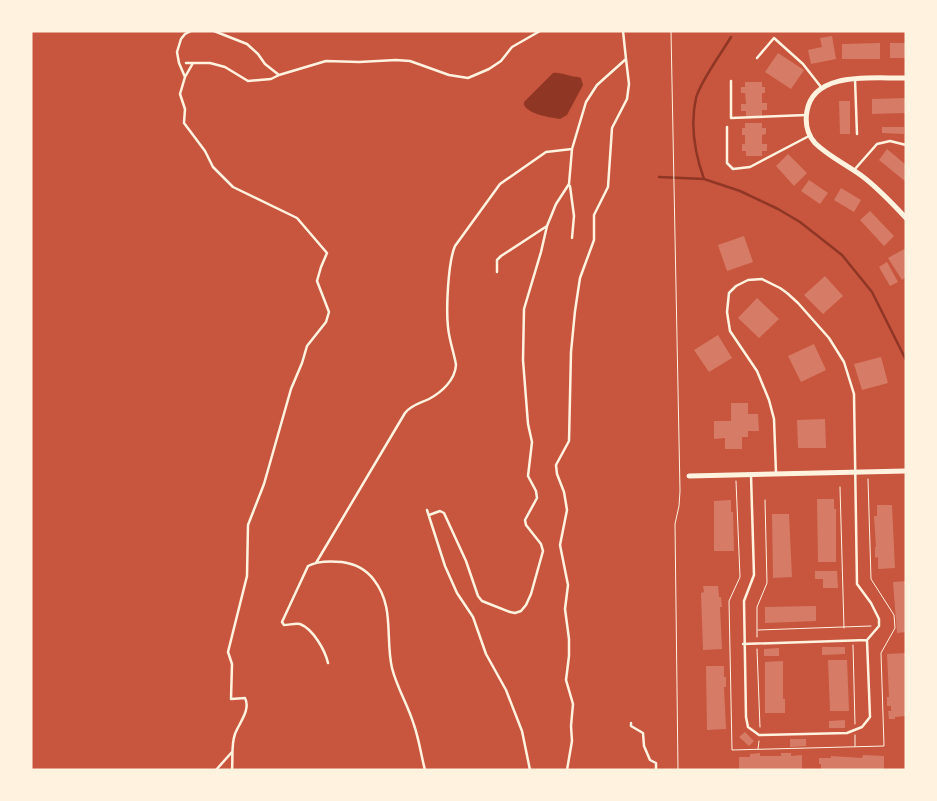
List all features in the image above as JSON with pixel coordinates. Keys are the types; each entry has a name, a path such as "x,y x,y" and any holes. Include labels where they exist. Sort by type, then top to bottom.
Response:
{"street":[{"path":"906,78 855,79 830,82 821,87 811,98 806,118 813,141 881,192 906,218"},
{"path":"689,476 906,471"}],"lane":[{"path":"185,77 177,52 181,38 191,31"},
{"path":"214,31 247,44 265,64 279,74"},
{"path":"186,63 210,63 225,67 248,81 266,80 279,74 326,61 396,60 410,61 449,75 468,78 489,69 501,61 512,47 540,31"},
{"path":"567,770 572,741 573,704 566,680 569,640 565,608 568,585 560,545 567,510 556,465 569,441 571,352 580,278 594,240 594,215 608,187 614,123 621,115 627,99 629,84 623,31"},
{"path":"758,58 774,38 804,64 821,87"},
{"path":"572,238 574,216 570,184 572,149 583,110 592,91 626,59"},
{"path":"193,63 185,77 180,94 185,110 184,123 206,151 213,167 233,187 297,218 328,253 317,281 329,312 326,322 307,346 291,389 264,484 248,525 248,576 228,652 232,664 231,699 245,698 246,700 246,708 233,740 232,770"},
{"path":"855,79 857,134"},
{"path":"730,81 731,118 806,118"},
{"path":"727,127 727,163 732,169 750,167 811,136"},
{"path":"854,170 877,144 890,141 906,145"},
{"path":"316,563 408,409 441,391 456,371 448,327 450,266 451,253 454,246 500,184 546,152 572,149"},
{"path":"429,515 440,511 444,513 466,561 478,596 482,601 510,612 521,611 531,594 542,551 541,544 524,520 537,498 536,491 528,476 532,442 528,424 523,360 524,309 547,226 556,204 570,184"},
{"path":"497,272 497,260 501,256 547,226"},
{"path":"752,475 754,575 744,601 746,716 748,727 759,736 847,733 855,731 862,727 870,716 867,640 879,626 879,619 857,584 854,394 844,362 829,338 792,298 780,288 762,279 748,280 736,286 729,293 727,312 730,331 757,371 769,400 774,419 776,474"},
{"path":"427,510 445,566 457,593 473,617 486,654 502,680 524,740 530,770"},
{"path":"328,663 326,654 319,641 302,625 285,625 282,623 308,566 316,563 343,562 367,570 382,593 388,616 388,647 396,683 414,726 425,770"},
{"path":"744,644 867,640"},
{"path":"631,723 631,726 643,733 644,746 650,760 656,762 656,770"},
{"path":"216,770 234,752"}],"path":[{"path":"671,31 680,492 680,506 675,524 678,770"},
{"path":"840,487 844,628"},
{"path":"758,749 757,606 767,583 765,500"},
{"path":"757,630 879,626"},
{"path":"854,641 855,746"}],"shaded area":[{"path":"553,73 581,78 583,85 567,115 560,119 535,113 524,105 524,102"}],"building":[{"path":"832,36 836,59 811,64 808,50 822,47 820,38"},
{"path":"880,43 880,59 842,59 842,44"},
{"path":"890,43 906,43 906,58 890,58"},
{"path":"778,53 804,70 791,89 765,72"},
{"path":"745,82 762,82 762,87 765,87 765,93 762,93 762,103 767,103 767,110 762,110 762,116 746,116 746,111 741,111 741,104 746,104 745,93 741,93 741,87 745,87"},
{"path":"906,98 906,113 872,114 872,99"},
{"path":"839,101 850,101 850,134 840,134"},
{"path":"745,123 762,123 762,128 766,128 766,134 762,135 762,144 767,144 767,151 762,151 762,156 746,156 746,151 742,151 742,144 745,144 745,135 742,135 742,128 745,128"},
{"path":"882,127 904,127 904,134 882,133"},
{"path":"887,149 906,165 906,182 879,160"},
{"path":"788,154 807,173 794,186 776,166"},
{"path":"809,180 828,193 820,204 801,191"},
{"path":"841,188 861,200 854,212 834,200"},
{"path":"870,211 894,236 884,246 860,220"},
{"path":"744,236 753,262 727,271 718,245"},
{"path":"906,248 906,277 902,280 888,258"},
{"path":"887,262 898,282 890,286 879,267"},
{"path":"825,276 843,296 823,314 804,295"},
{"path":"757,298 779,319 759,338 738,318"},
{"path":"718,335 732,358 709,372 694,350"},
{"path":"814,344 826,370 801,382 788,356"},
{"path":"881,357 888,383 862,390 854,364"},
{"path":"731,403 748,403 748,414 758,414 759,431 748,431 748,437 742,437 742,449 725,449 725,438 714,439 714,421 731,421"},
{"path":"825,419 826,448 798,448 797,420"},
{"path":"817,499 834,499 834,509 836,509 836,562 818,562"},
{"path":"731,500 734,551 714,551 714,501"},
{"path":"877,505 892,505 895,568 878,569 878,557 875,558 874,516 877,516"},
{"path":"772,514 789,514 792,577 773,578"},
{"path":"815,571 837,571 838,588 823,588 823,579 815,579"},
{"path":"906,581 906,632 897,633 893,582"},
{"path":"703,586 718,586 722,607 720,607 722,649 703,650 701,593 704,592"},
{"path":"816,606 816,621 765,623 765,607"},
{"path":"822,647 845,647 845,654 822,655"},
{"path":"779,648 779,656 764,656 764,649"},
{"path":"906,653 906,716 889,719 888,711 891,711 891,706 887,706 887,697 889,697 887,654"},
{"path":"828,660 847,660 849,711 830,711"},
{"path":"783,661 785,713 765,713 765,662"},
{"path":"706,666 724,666 724,677 726,677 726,687 724,687 726,729 707,730"},
{"path":"845,720 845,728 829,728 829,721"},
{"path":"745,732 754,741 749,746 739,737"},
{"path":"790,739 806,739 806,746 790,747"},
{"path":"760,753 760,756 781,756 781,753 791,753 791,756 802,755 802,770 739,770 739,757 750,757 750,754"},
{"path":"863,755 884,756 884,770 821,770 821,764 819,764 819,758 831,758 831,756 862,758"}],"waterway":[{"path":"731,37 707,75 696,98 694,108 694,139 704,179 740,191 778,209 800,222 842,255 872,292 906,360"},
{"path":"659,177 704,179"}]}
